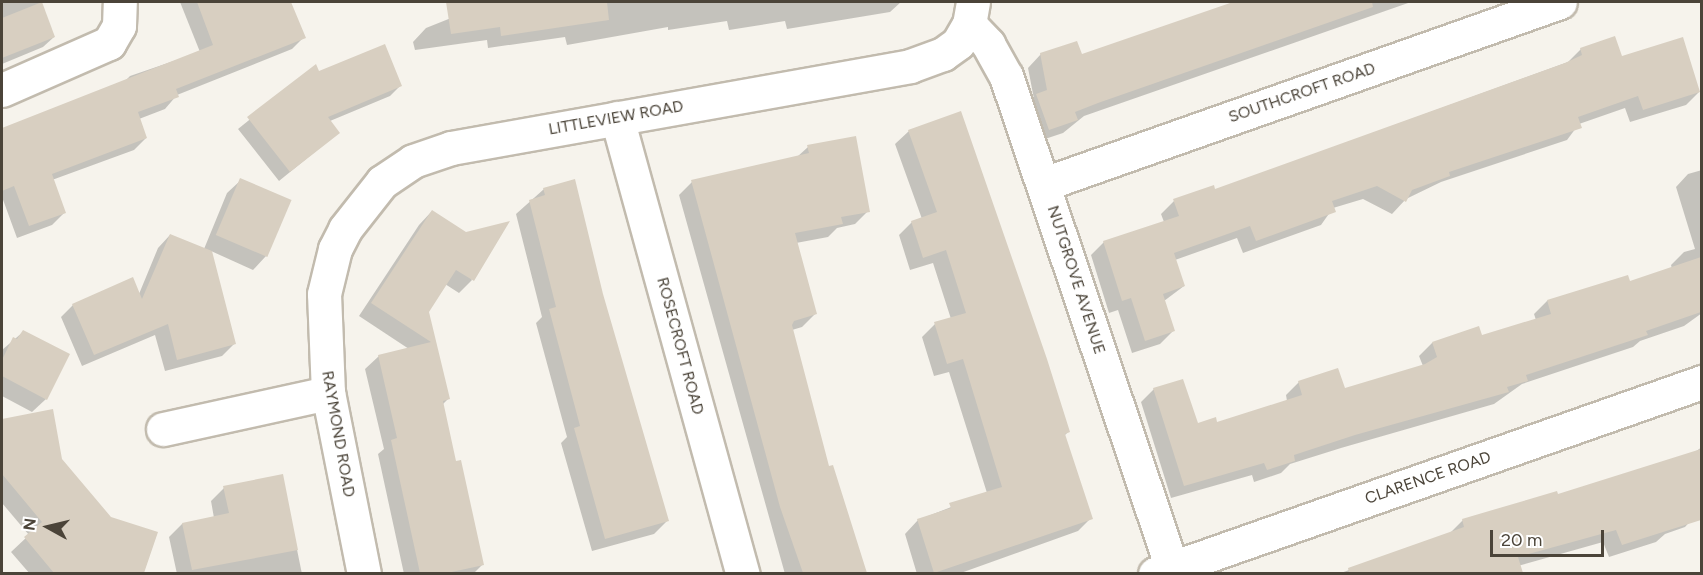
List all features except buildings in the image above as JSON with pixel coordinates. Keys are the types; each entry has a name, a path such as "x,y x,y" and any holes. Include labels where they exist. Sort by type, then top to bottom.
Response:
{"street":[{"path":"2,90 109,43 119,26 120,2"},
{"name":"SOUTHCROFT ROAD","path":"1044,184 1560,2"},
{"name":"NUTGROVE AVENUE","path":"971,13 997,57 1044,184 1164,571"},
{"name":"LITTLEVIEW ROAD","path":"324,294 335,249 345,229 368,196 395,171 451,148 910,66 943,54 958,43 971,13"},
{"name":"ROSECROFT ROAD","path":"617,118 743,573"},
{"name":"RAYMOND ROAD","path":"324,294 328,393 364,573"},
{"name":"CLARENCE ROAD","path":"1164,571 1701,382"},
{"path":"163,429 328,393"}]}
